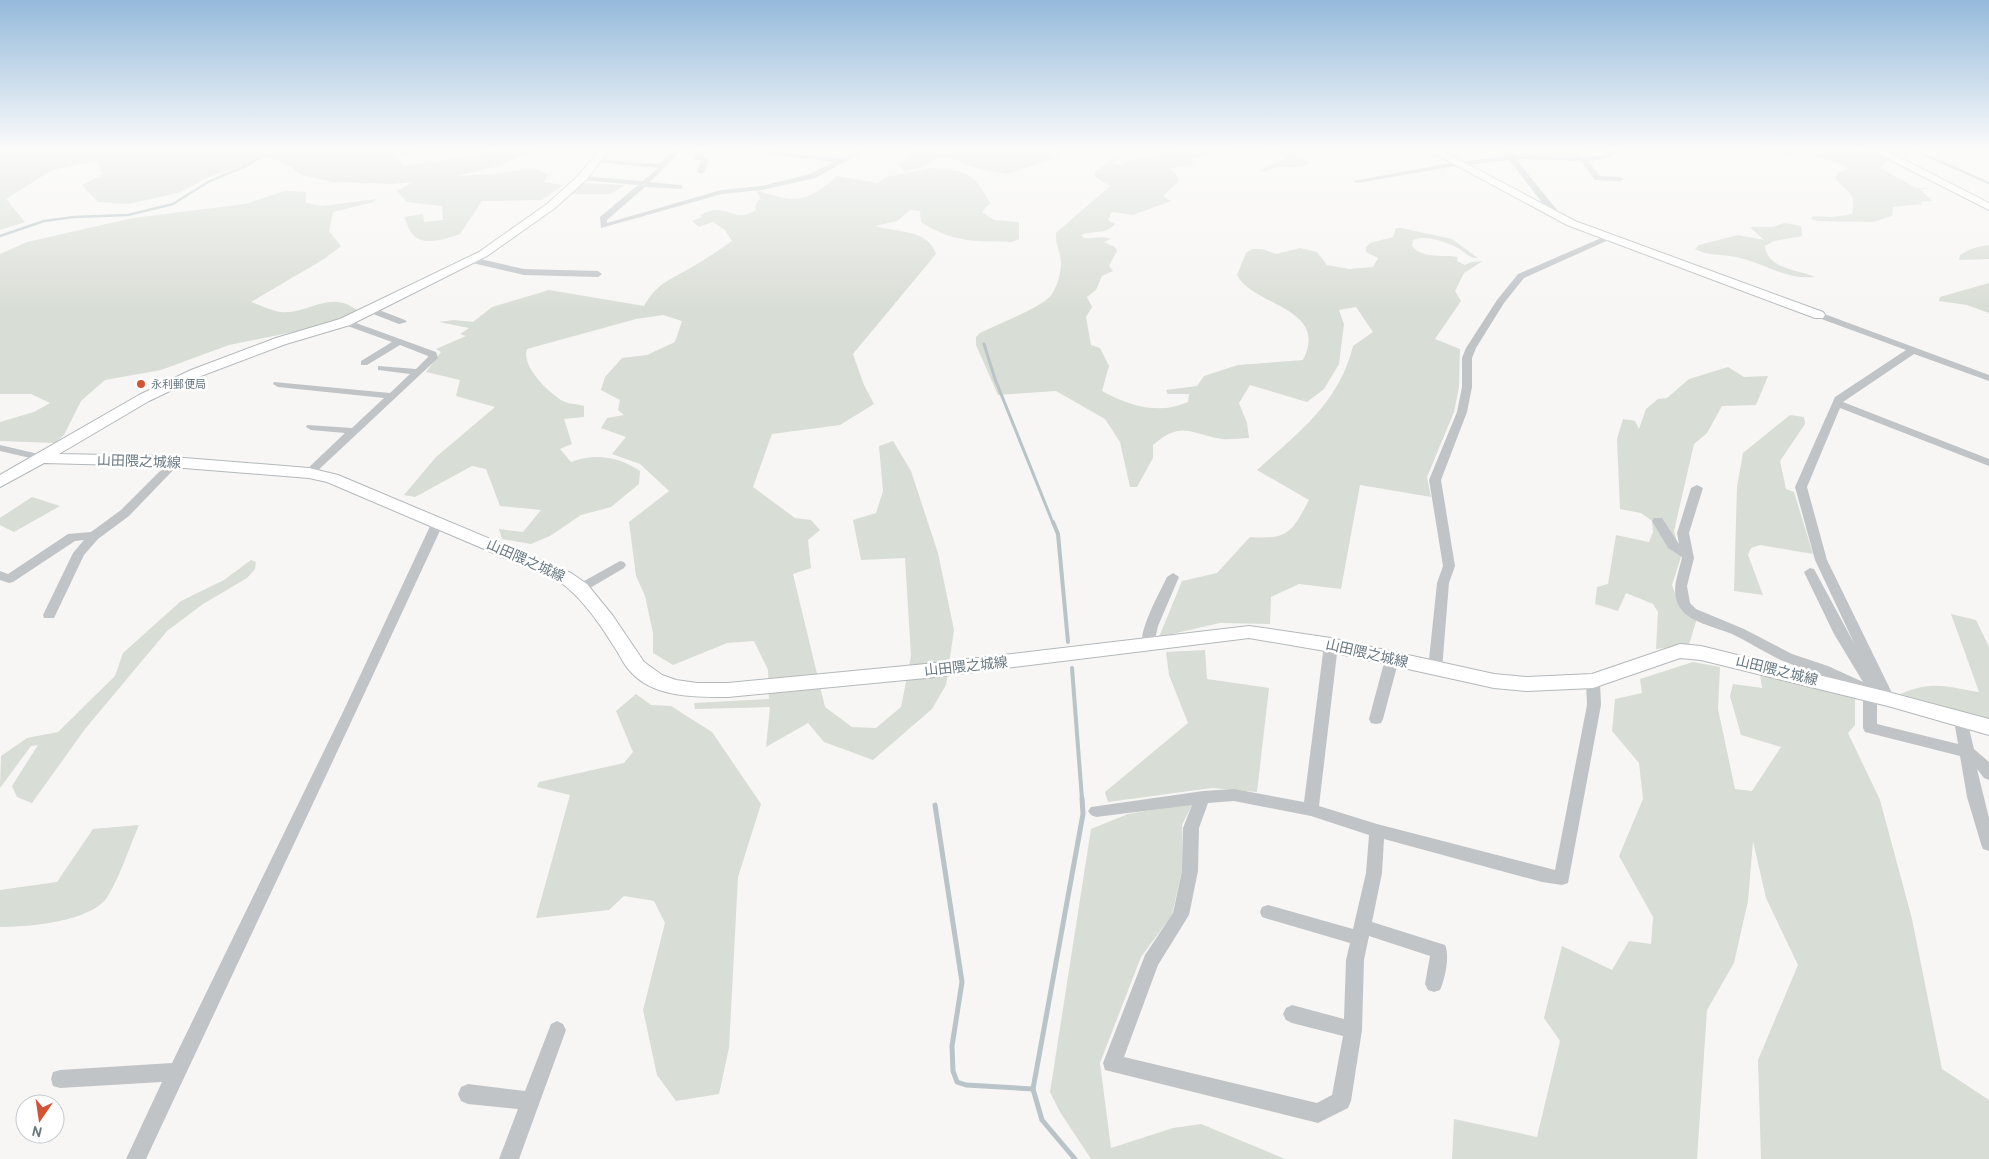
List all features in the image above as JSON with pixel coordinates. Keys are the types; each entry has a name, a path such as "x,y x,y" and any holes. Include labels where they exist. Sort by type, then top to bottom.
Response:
{"main road":[{"path":"0,482 144,398 196,373 281,341 345,322 371,310 470,260 555,202"},
{"path":"1529,202 1558,218 1609,238 1819,315"},
{"name":"山田隈之城線","path":"43,458 174,462 309,473 332,478 542,565 581,588 607,620 637,667 655,680 675,687 698,690 728,690 916,672 1249,632 1331,645 1494,681 1527,684 1593,681 1655,658 1680,652 1730,658 1989,727"}],"street":[{"path":"622,202 603,219 604,226 686,202"},
{"path":"1545,202 1558,218"},
{"path":"1435,669 1443,583 1449,566 1435,480 1462,412 1467,387 1467,358 1471,348 1500,302 1521,276 1609,238"},
{"path":"470,260 524,272 598,274"},
{"path":"371,310 402,322"},
{"path":"1819,315 1989,378"},
{"path":"309,473 433,358 433,354 345,322"},
{"path":"364,363 399,342"},
{"path":"1913,350 1840,399 1800,486 1821,560 1879,697 1870,728 1967,752 1982,764 1989,774"},
{"path":"381,368 418,372"},
{"path":"278,384 391,396"},
{"path":"1837,403 1989,463"},
{"path":"311,427 353,432"},
{"path":"0,448 43,458"},
{"path":"49,615 78,553 94,536 125,513 174,462"},
{"path":"1697,488 1682,533 1687,556 1681,586 1684,604 1691,612 1739,632 1787,657 1823,669 1855,683 1879,697"},
{"path":"1658,521 1672,545 1687,556"},
{"path":"136,1159 298,817 349,714 438,522"},
{"path":"0,575 10,579 72,537 94,536"},
{"path":"581,588 620,565"},
{"path":"1810,572 1841,634 1879,697"},
{"path":"1148,645 1151,626 1173,578"},
{"path":"1311,810 1331,645"},
{"path":"1376,719 1392,659"},
{"path":"1096,811 1203,797 1234,795 1311,810 1377,831 1542,875 1562,878 1594,705 1593,681"},
{"path":"1961,720 1975,797 1989,844"},
{"path":"1203,797 1192,828 1190,871 1181,915 1151,961 1112,1063 1318,1113 1341,1101 1353,1030 1355,960 1374,873 1377,831"},
{"path":"1268,912 1438,951 1434,984"},
{"path":"1292,1014 1353,1030"},
{"path":"509,1159 557,1030"},
{"path":"60,1079 178,1072"},
{"path":"468,1094 531,1102"}],"shaded area":[{"path":"0,202 9,202 25,222 0,230"},
{"path":"99,202 138,202 129,204"},
{"path":"251,202 306,202 322,206 353,202 374,202 333,212 329,231 341,246 324,259 251,302 281,312 291,312 328,302 347,304 357,310 343,318 298,331 229,345 161,370 105,380 81,401 64,435 55,443 0,441 0,422 34,412 50,403 31,394 0,394 0,254 27,242 133,218"},
{"path":"408,202 481,202 460,234 430,241 418,239 413,235 404,217 423,214 424,222 443,220 442,206"},
{"path":"757,202 990,202 982,212 994,220 1019,222 1019,239 1012,242 964,240 943,234 921,222 920,211 910,210 897,221 875,226 919,236 932,246 936,254 853,354 864,385 874,404 840,425 772,434 753,487 795,518 811,520 820,530 808,540 811,568 793,574 825,707 852,727 876,728 901,707 911,656 905,558 861,560 853,520 876,513 883,491 879,446 893,441 911,471 938,553 954,630 946,685 932,709 873,760 824,742 808,723 766,747 770,707 695,709 694,703 769,699 768,670 754,641 727,643 673,665 653,653 653,633 645,596 636,576 629,522 669,491 640,464 612,454 626,437 601,428 607,418 624,415 618,410 620,400 601,390 605,377 622,358 647,355 675,342 682,321 663,315 636,319 527,349 528,363 536,378 563,401 584,406 584,417 564,419 572,444 560,449 571,462 598,457 615,459 640,471 639,484 611,507 581,515 550,536 531,544 502,539 499,529 523,532 541,510 500,506 486,469 472,466 415,497 404,495 436,457 495,407 456,396 460,380 426,372 441,352 436,349 466,336 460,334 469,328 439,322 454,320 473,322 492,307 549,290 644,306 654,292 665,282 732,241 725,230 713,222 699,227 692,221 702,217 700,215 709,211 717,210 745,215 756,210 755,206"},
{"path":"1092,202 1168,202 1133,215 1112,212 1108,220 1115,224 1108,230 1081,235 1084,238 1104,237 1111,239 1104,242 1115,247 1117,251 1109,266 1113,271 1102,276 1096,290 1087,297 1092,307 1086,317 1091,345 1100,348 1109,366 1102,391 1123,401 1155,408 1177,406 1188,402 1189,394 1168,394 1166,390 1197,386 1204,376 1238,365 1303,360 1309,342 1306,329 1298,318 1286,309 1257,294 1245,285 1237,275 1246,253 1252,249 1262,249 1276,254 1300,248 1317,252 1327,265 1349,269 1373,267 1378,258 1366,252 1366,247 1370,243 1393,237 1396,228 1452,239 1478,258 1470,256 1448,243 1429,238 1417,238 1413,240 1412,246 1428,255 1458,257 1457,261 1465,265 1471,262 1483,261 1464,273 1455,291 1461,301 1435,339 1460,349 1459,387 1454,412 1427,477 1431,497 1360,485 1341,589 1299,584 1271,597 1270,624 1220,623 1159,637 1182,581 1217,573 1250,537 1263,538 1281,535 1293,527 1298,520 1309,500 1257,470 1316,415 1338,384 1347,366 1353,346 1373,332 1356,307 1339,310 1344,324 1339,364 1324,389 1307,402 1250,385 1239,403 1247,423 1249,438 1222,439 1186,431 1172,433 1153,445 1153,458 1137,487 1130,487 1120,442 1105,419 1056,391 998,395 976,345 976,337 980,333 1019,315 1047,299 1052,294 1061,268 1056,233"},
{"path":"1853,202 1920,202 1922,204 1893,207 1892,216 1873,222 1817,221 1811,219 1813,216 1833,217 1852,214"},
{"path":"1784,223 1801,226 1802,236 1774,241 1765,246 1767,254 1778,264 1815,277 1785,274 1746,260 1705,253 1695,249 1699,245 1738,235 1764,240 1750,227 1773,227"},
{"path":"1989,245 1989,259 1959,260 1960,255 1967,251"},
{"path":"1989,283 1989,313 1967,305 1939,301 1940,297"},
{"path":"1728,367 1744,377 1768,376 1756,405 1722,406 1707,433 1694,444 1674,531 1681,557 1672,585 1679,605 1697,618 1689,645 1656,649 1658,612 1653,604 1626,593 1618,611 1595,604 1597,587 1608,584 1616,535 1649,542 1653,532 1652,521 1641,513 1620,509 1617,439 1623,419 1635,421 1639,429 1646,409 1658,399 1667,398 1689,379"},
{"path":"1790,415 1804,417 1805,424 1780,461 1786,489 1794,492 1813,554 1760,545 1751,548 1748,555 1763,595 1734,591 1737,487 1743,453"},
{"path":"32,497 60,506 14,532 0,525 0,518"},
{"path":"251,560 256,562 255,569 247,578 203,604 167,631 85,729 32,803 17,797 12,786 38,745 31,746 0,788 1,756 27,738 58,732 115,676 123,653 181,601 224,580"},
{"path":"1951,614 1976,620 1989,647 1989,719 1900,694 1931,686 1979,692"},
{"path":"1205,650 1207,679 1269,688 1257,792 1212,788 1108,802 1105,792 1188,723 1169,675 1166,652"},
{"path":"1693,662 1720,667 1718,709 1735,789 1752,791 1781,747 1741,735 1730,696 1733,684 1762,688 1760,674 1855,697 1855,725 1848,733 1880,800 1912,919 1942,1069 1989,1100 1989,1159 1761,1159 1758,1060 1798,965 1766,898 1753,841 1748,901 1734,963 1707,1010 1697,1159 1452,1159 1454,1119 1537,1137 1560,1041 1544,1018 1562,946 1612,970 1629,941 1651,944 1653,917 1619,856 1643,799 1639,763 1612,731 1615,699 1642,693 1640,679"},
{"path":"636,694 651,705 671,706 712,732 761,804 738,877 729,1048 719,1094 676,1101 657,1075 643,1010 665,923 654,901 624,896 609,910 536,918 570,795 537,787 539,782 624,763 633,752 616,711"},
{"path":"1193,803 1182,825 1183,866 1172,915 1141,957 1100,1063 1111,1148 1173,1128 1201,1124 1285,1159 1091,1159 1060,1112 1050,1092 1091,829 1128,814"},
{"path":"139,825 113,888 100,905 88,912 58,921 26,926 0,927 0,890 57,882 93,829"}],"waterway":[{"path":"0,236 44,221 74,217 128,215 176,202"},
{"path":"984,344 995,379 1053,523"},
{"path":"1053,522 1058,534 1068,642"},
{"path":"1072,668 1082,799"},
{"path":"1033,1089 1083,814 1082,798"},
{"path":"935,805 962,982 952,1046 953,1071 957,1082 966,1085 1033,1089"},
{"path":"1033,1089 1042,1120 1075,1159"}],"place":[{"name":"永利郵便局","path":"141,384"}]}
